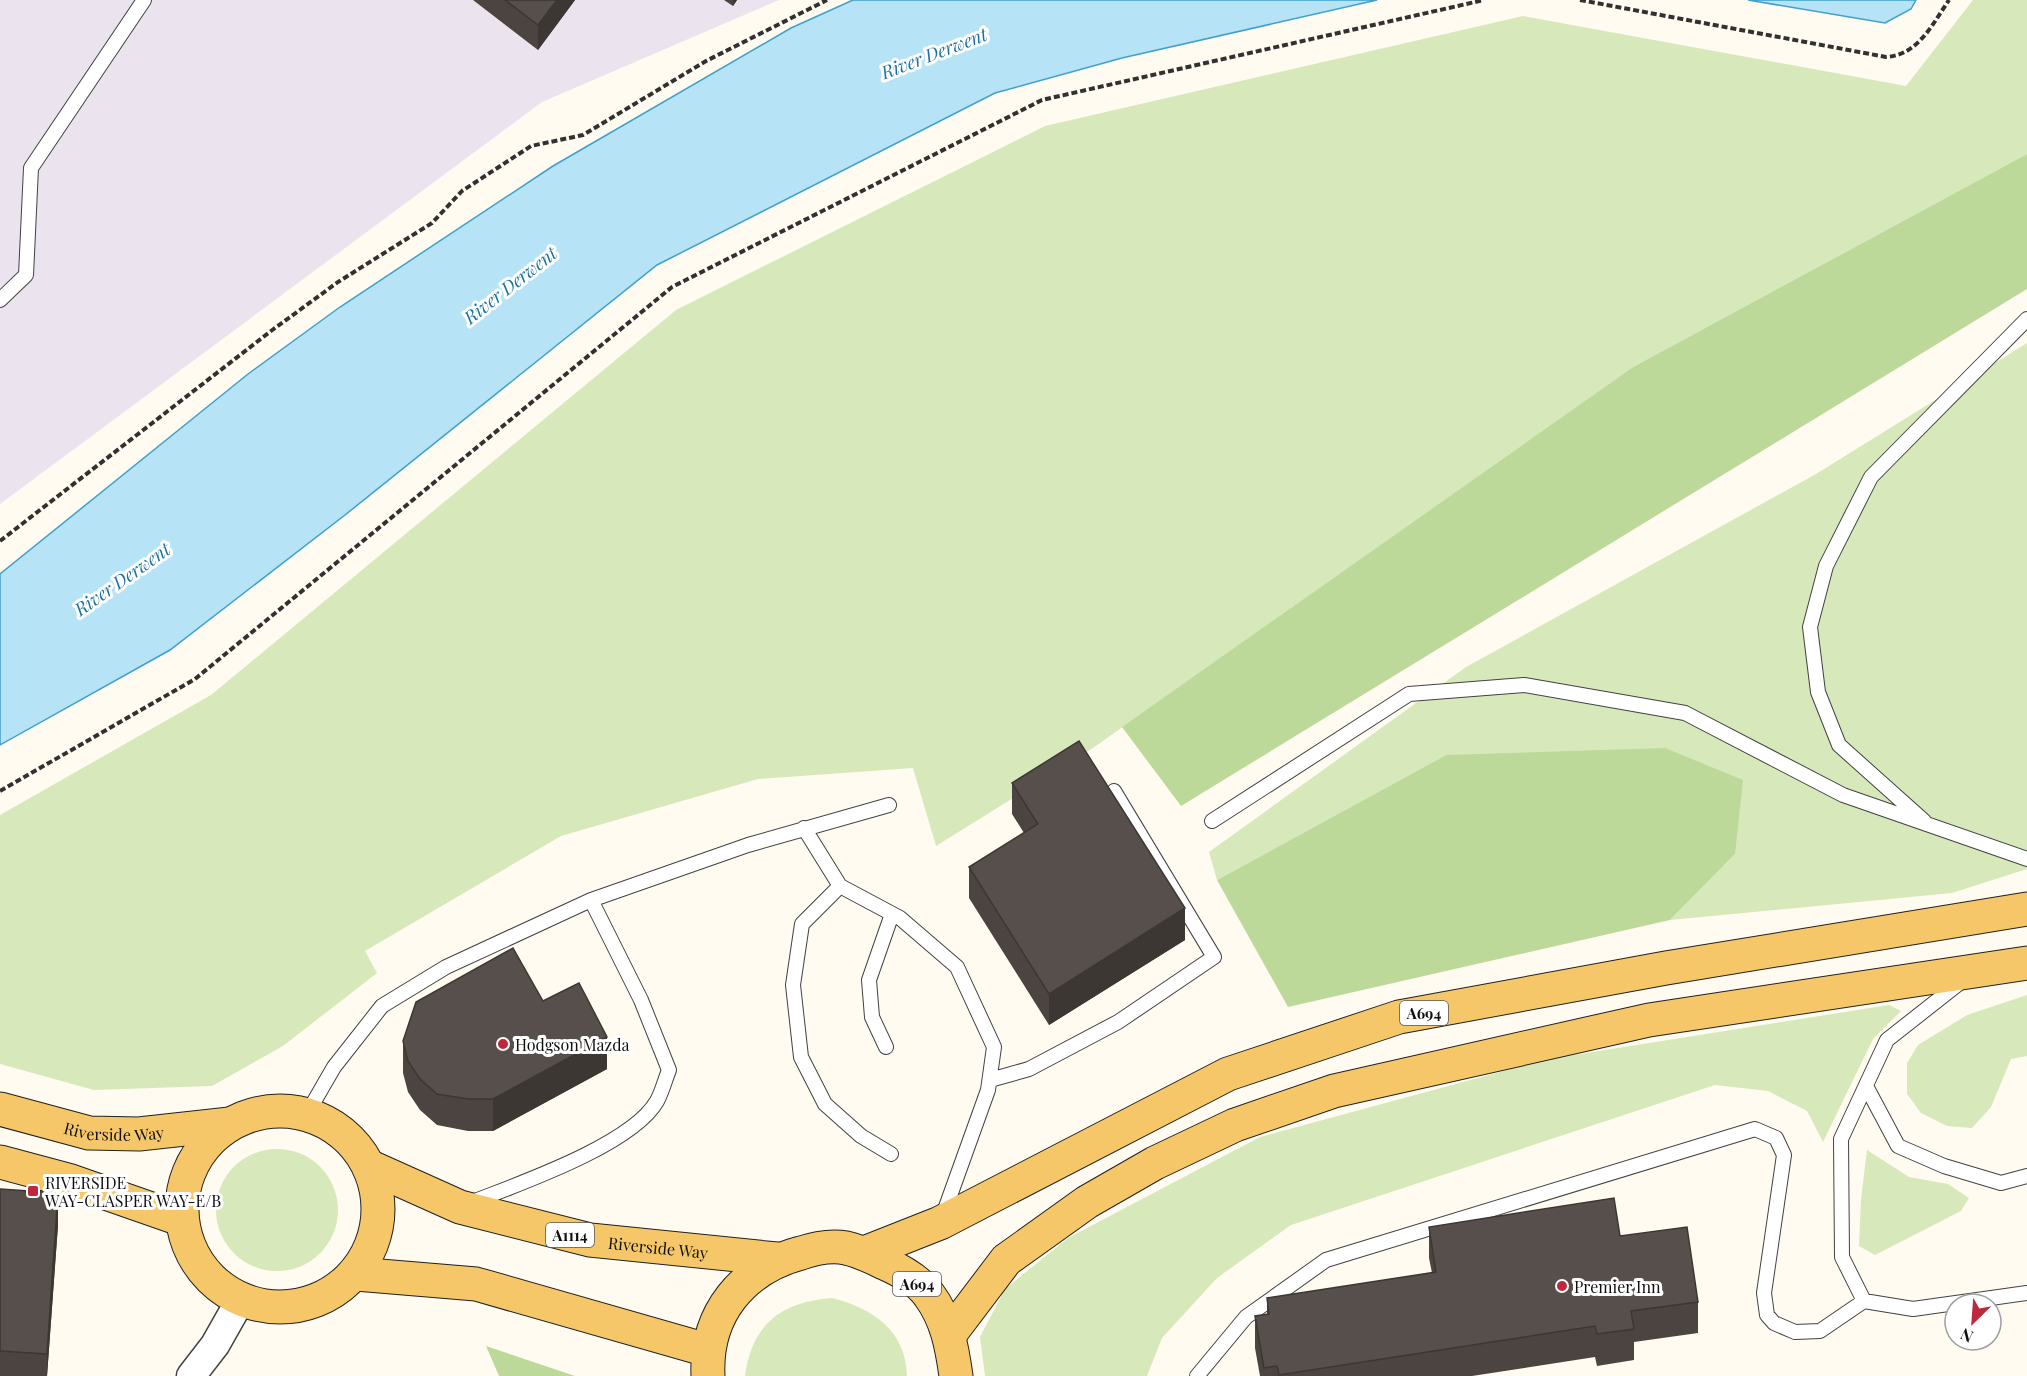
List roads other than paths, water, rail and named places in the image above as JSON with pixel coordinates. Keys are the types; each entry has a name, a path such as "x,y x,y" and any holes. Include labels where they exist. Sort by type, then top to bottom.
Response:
{"main road":[{"name":"A694","path":"864,1253 940,1223 1228,1074 1400,1017 1665,968 2027,909"},
{"path":"950,1334 1006,1260 1087,1202 1155,1163 1235,1125 1334,1091 1649,1020 2027,963"},
{"name":"Riverside Way","path":"0,1109 89,1132 139,1134 230,1124"},
{"path":"0,1162 71,1181 180,1220 185,1184 201,1149 230,1124 263,1112 295,1110 308,1112"},
{"name":"A1114","path":"180,1220 200,1268 215,1284 241,1299 264,1306 293,1306 328,1295 356,1274 375,1244 379,1205 373,1168 352,1140 308,1112"},
{"name":"Riverside Way","path":"373,1168 460,1207 590,1240 777,1259"},
{"name":"A694","path":"707,1363 722,1310 750,1276 777,1259 819,1247 845,1248 864,1253 901,1271 928,1293 950,1334 956,1376"},
{"path":"356,1274 476,1284 707,1363"}],"street":[{"path":"190,1376 215,1345 241,1299"}],"lane":[{"path":"0,300 26,275 31,168 144,0"},
{"path":"1930,826 1839,745 1818,692 1810,627 1826,566 1871,477 2027,319"},
{"path":"1212,821 1408,694 1524,685 1685,713 1843,795 2027,860"},
{"path":"989,1085 1029,1070 1119,1022 1214,957 1114,790"},
{"path":"308,1112 334,1067 382,1006 446,967 591,900 748,845 889,805"},
{"path":"804,828 840,886 900,918 957,967 994,1047 989,1085 940,1223"},
{"path":"840,886 802,924 793,985 801,1057 825,1104 861,1136 891,1154"},
{"path":"460,1207 556,1169 632,1128 657,1101 669,1070 641,1000 591,900"},
{"path":"886,1047 872,1017 869,980 892,914"},
{"path":"1864,1301 1842,1257 1841,1139 1887,1040 1976,970"},
{"path":"1866,1086 1898,1146 1944,1166 2001,1183 2027,1176"},
{"path":"1197,1376 1246,1317 1326,1260 1755,1129 1776,1138 1784,1155 1764,1293 1767,1316 1774,1323 1796,1332 1820,1331 1864,1301 1913,1309 2027,1293"}],"water":[{"name":"River Derwent","path":"853,0 1377,0 1122,58 995,93 657,265 345,515 170,650 0,745 0,574 248,374 340,307 553,166 791,28"},
{"path":"1748,0 1916,0 1911,9 1885,23"}],"place":[{"name":"Hodgson Mazda","path":"503,1044"},
{"name":"RIVERSIDE WAY-CLASPER WAY-E/B","path":"33,1191"},
{"name":"Premier Inn","path":"1562,1286"}]}
